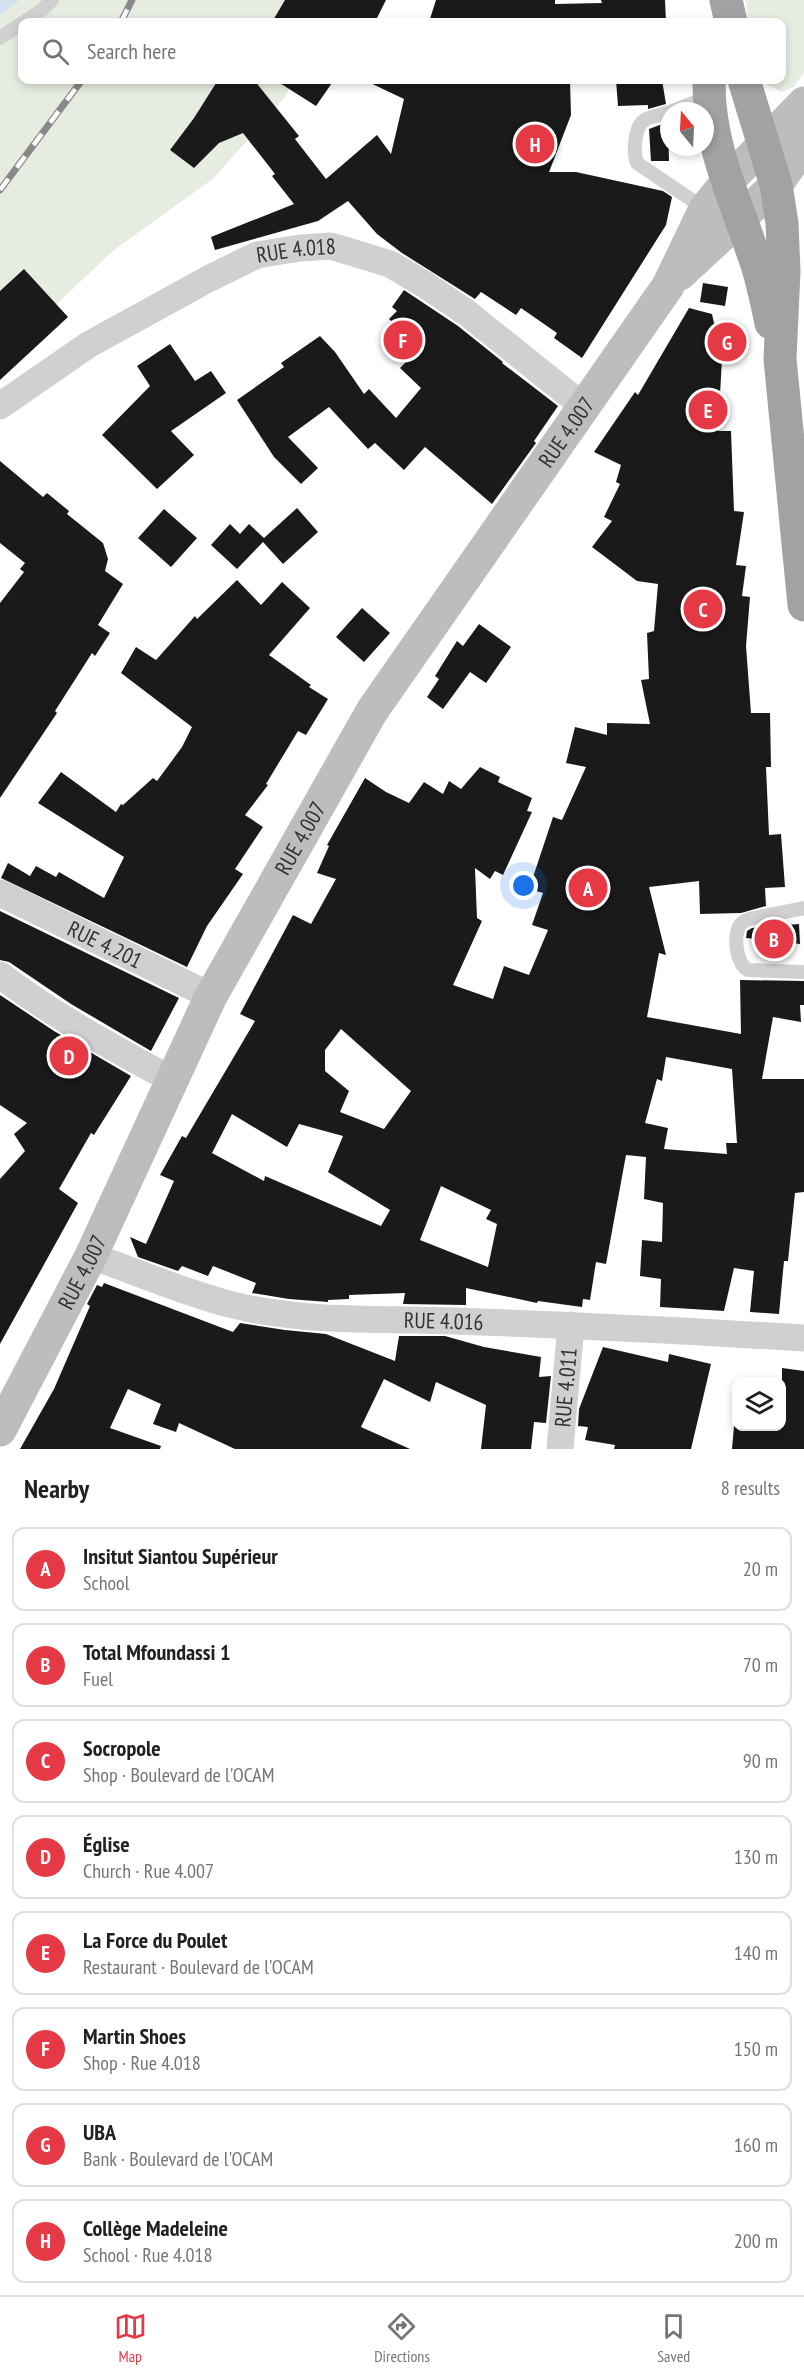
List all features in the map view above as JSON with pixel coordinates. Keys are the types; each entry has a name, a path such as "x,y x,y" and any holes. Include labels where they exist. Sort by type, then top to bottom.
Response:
{"highway":[{"path":"711,18 713,0"},
{"path":"726,0 730,18"},
{"path":"745,84 776,185 782,223 784,271 780,359 804,605"},
{"path":"709,88 722,168 757,266 780,359"}],"main road":[{"name":"RUE 4.007","path":"0,1430 91,1256 211,996 372,711 668,286 722,168 804,103"},
{"name":"RUE 4.007","path":"668,286 776,185 804,140"}],"street":[{"name":"RUE 4.018","path":"0,406 88,345 257,255 331,246 390,264 424,284 467,313 583,406"},
{"name":"RUE 4.201","path":"0,893 211,996"},
{"path":"0,975 85,1033 172,1080"},
{"name":"RUE 4.016","path":"91,1256 233,1305 278,1313 333,1319 571,1325 804,1338"},
{"name":"RUE 4.011","path":"560,1449 571,1325"}],"lane":[{"path":"30,18 52,0"},
{"path":"0,38 18,26"},
{"path":"687,102 709,88"},
{"path":"660,115 645,119 639,126 634,156 637,164 705,209"},
{"path":"804,908 742,922 738,929 738,961 748,970 804,972"}],"shaded area":[{"path":"20,0 332,0 323,18 18,18 18,84 291,84 285,97 214,178 114,250 17,341 0,367 0,15"},
{"path":"746,0 804,0 804,72 794,87 781,92 766,84 786,84 786,18 747,18"}],"water":[{"path":"0,0 20,0 0,15"}],"building":[{"path":"285,0 386,0 377,18 274,18"},
{"path":"436,0 555,0 555,4 602,3 601,0 665,0 666,18 430,18"},
{"path":"215,84 257,84 299,136 295,139 326,179 377,135 391,154 404,99 372,84 570,84 571,115 549,172 576,172 663,191 672,197 666,225 582,358 554,338 557,333 521,308 516,315 481,292 475,299 402,253 377,234 348,201 318,221 215,250 211,237 294,204 272,176 275,174 243,133 219,143 194,168 170,150"},
{"path":"281,84 331,84 316,106"},
{"path":"616,84 663,84 666,102 660,102 660,106 648,109 648,105 618,106"},
{"path":"660,125 660,156 669,156 669,161 651,161 649,129"},
{"path":"24,269 68,317 0,380 0,291"},
{"path":"703,283 728,287 725,306 700,302"},
{"path":"404,290 458,326 558,406 534,441 536,443 492,504 425,447 404,470 375,443 368,449 329,407 288,437 318,468 301,484 274,457 237,400 284,367 281,363 320,336 335,352 364,394 369,389 396,418 421,388 400,368 419,349 389,319 397,311 392,307"},
{"path":"689,308 712,314 722,359 718,431 731,431 734,511 744,512 736,565 746,566 742,596 750,597 746,646 751,713 770,713 771,767 766,767 769,835 781,834 785,887 765,888 766,906 741,913 700,914 699,881 649,887 666,955 659,953 647,1017 741,1034 740,980 804,981 804,1005 800,1005 801,1022 773,1017 762,1079 804,1079 804,1192 795,1193 788,1261 784,1261 779,1314 750,1312 754,1271 734,1268 724,1311 660,1307 661,1279 640,1276 642,1240 662,1242 663,1203 644,1199 646,1157 626,1155 606,1264 596,1262 590,1300 583,1299 582,1307 538,1301 537,1303 466,1288 466,1305 403,1304 405,1293 349,1295 349,1299 328,1300 328,1302 289,1299 252,1293 256,1283 213,1266 208,1276 182,1266 178,1271 138,1257 130,1237 146,1244 174,1181 160,1175 182,1136 186,1138 255,1021 240,1014 293,915 311,924 336,879 317,873 329,846 327,845 365,778 409,803 424,782 443,794 449,781 461,789 480,767 500,777 498,782 532,798 527,811 532,812 503,875 495,871 490,879 475,868 477,918 482,921 453,985 493,999 504,966 529,975 548,930 532,925 543,893 529,889 553,817 562,820 586,767 566,763 575,727 607,735 607,723 650,724 641,680 649,679 647,633 654,631 658,584 637,581 592,547 612,521 604,517 620,484 616,482 621,465 594,452 635,392 638,395","holes":["341,1029 411,1091 384,1129 340,1112 349,1091 325,1071 325,1050","666,1057 732,1069 737,1143 726,1143 727,1154 664,1149 668,1128 645,1123 657,1079 662,1081","232,1114 287,1147 299,1124 343,1136 328,1172 390,1210 381,1226 265,1176 264,1181 212,1153","441,1186 491,1210 486,1219 497,1224 488,1267 420,1240"]},
{"path":"170,344 195,381 211,371 226,393 171,431 194,455 157,489 102,435 150,386 137,366"},
{"path":"0,461 43,497 47,493 69,511 67,514 103,543 108,559 105,571 123,584 98,625 110,633 95,656 92,653 55,711 57,713 0,798 0,603 24,572 20,569 25,563 0,543"},
{"path":"297,508 318,532 283,564 263,542 237,569 211,545 230,524 240,534 249,524 264,538"},
{"path":"164,509 197,538 171,567 138,538"},
{"path":"237,580 261,605 282,582 310,608 269,655 328,699 306,735 298,731 266,784 268,785 245,815 263,827 235,869 243,874 207,926 187,967 1,878 8,863 30,876 36,866 56,877 59,872 104,898 124,857 38,803 61,772 116,812 121,804 123,805 153,778 157,781 182,747 192,727 121,673 136,647 156,660 195,616 197,619"},
{"path":"362,608 390,633 364,662 336,637"},
{"path":"479,624 511,647 486,683 470,672 443,709 427,697 439,679 435,676 457,641 463,646"},
{"path":"0,911 179,998 151,1051 71,1004 9,962 0,960"},
{"path":"799,924 800,944 746,938 747,931 752,928"},
{"path":"0,995 54,1031 131,1076 94,1135 91,1133 59,1189 78,1203 0,1344 0,1179 25,1151 14,1134 27,1123 0,1105"},
{"path":"104,1283 233,1332 240,1323 326,1334 395,1361 399,1336 445,1336 484,1347 541,1357 539,1377 551,1376 546,1423 534,1422 531,1449 481,1449 486,1405 436,1382 430,1402 384,1379 361,1427 410,1449 235,1449 179,1423 176,1432 153,1424 161,1404 128,1389 110,1428 161,1446 160,1449 20,1449 54,1389 90,1306 87,1304 97,1285 102,1287"},
{"path":"603,1347 668,1362 669,1354 711,1364 691,1449 614,1449 615,1445 585,1440 588,1427 578,1426 579,1409"},
{"path":"782,1368 804,1371 804,1449 732,1449 734,1431 786,1431 786,1377 782,1377"}],"railway":[{"path":"123,18 132,0"},
{"path":"0,190 79,84"}],"place":[{"name":"Collège Madeleine","path":"535,144"},
{"name":"Martin Shoes","path":"403,340"},
{"name":"UBA","path":"727,342"},
{"name":"La Force du Poulet","path":"708,410"},
{"name":"Socropole","path":"703,609"},
{"name":"Insitut Siantou Supérieur","path":"588,888"},
{"name":"Total Mfoundassi 1","path":"774,939"},
{"name":"Église","path":"69,1056"}]}
